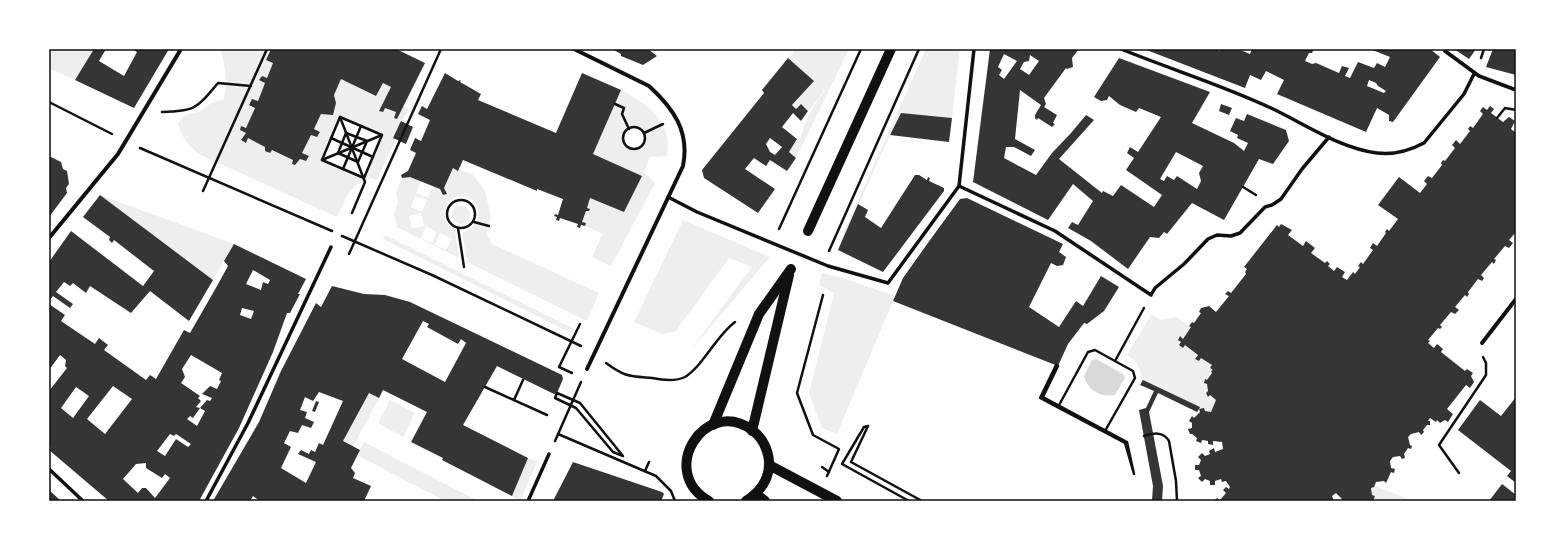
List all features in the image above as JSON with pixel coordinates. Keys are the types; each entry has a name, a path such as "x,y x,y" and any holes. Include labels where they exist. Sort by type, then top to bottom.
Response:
{"main road":[{"path":"808,231 891,49"},
{"path":"713,425 759,314 792,267 752,430"},
{"path":"709,501 698,493 691,483 686,462 692,442 701,432 713,425 732,422 752,430 762,440 766,448 769,465 764,483 756,494 746,501"},
{"path":"769,465 837,501"},
{"path":"756,494 765,501"}],"street":[{"path":"49,238 118,154 181,49"},
{"path":"574,49 649,86 676,117 685,140 686,151 683,166 587,369"},
{"path":"668,197 697,212 828,266 888,284 959,186 974,49"},
{"path":"1121,49 1271,108 1297,123 1358,149 1377,153 1395,154 1415,148 1429,138 1459,101 1474,74"},
{"path":"1444,50 1474,74 1488,81 1516,90"},
{"path":"959,186 1055,231 1151,295 1155,288 1184,264 1208,239 1216,235 1231,236 1240,233 1265,207 1272,205 1281,199 1302,169 1329,137"},
{"path":"206,501 248,423 331,247"},
{"path":"1482,343 1516,299"},
{"path":"528,501 549,454"},
{"path":"49,469 83,501"}],"path":[{"path":"203,191 267,49"},
{"path":"349,254 442,49"},
{"path":"780,227 861,49"},
{"path":"833,242 919,49"},
{"path":"143,113 181,112 198,107 218,84 251,86"},
{"path":"615,104 624,108 622,114 629,129"},
{"path":"1497,118 1505,108 1516,110"},
{"path":"340,117 382,135"},
{"path":"340,117 366,182 352,213"},
{"path":"322,160 340,117"},
{"path":"343,169 361,126"},
{"path":"644,134 656,127"},
{"path":"638,128 644,134 646,140 643,146 633,150 626,145 624,141 625,133 629,129 638,128"},
{"path":"346,133 367,141"},
{"path":"338,153 346,133"},
{"path":"322,160 382,135"},
{"path":"364,178 382,135"},
{"path":"331,138 373,157"},
{"path":"358,162 367,141"},
{"path":"338,153 358,162"},
{"path":"322,160 364,178"},
{"path":"1243,187 1251,192"},
{"path":"465,200 472,205 476,213 474,222 468,227 458,228 450,223 447,215 450,207 456,201 465,200"},
{"path":"474,222 489,226"},
{"path":"458,228 464,267"},
{"path":"822,467 829,472 839,448 813,435 797,392 823,295"},
{"path":"1115,360 1143,310"},
{"path":"622,375 666,380 685,376 722,333 738,320"},
{"path":"1459,473 1439,445 1486,375 1486,363 1481,351 1482,343"},
{"path":"1058,406 1088,352 1095,350 1115,360 1133,371 1135,378 1105,431"},
{"path":"1058,406 1043,397 1058,366 1056,365 1041,398 1127,442 1129,457 1134,474 1129,457"},
{"path":"514,400 523,380"},
{"path":"485,387 547,415"},
{"path":"557,393 573,400 580,403 623,456 612,452 576,408 555,398 557,393"},
{"path":"573,400 558,434 656,476 671,491 675,501"},
{"path":"576,408 580,403"},
{"path":"909,501 842,464 864,427 868,426 851,462 922,501"},
{"path":"1144,436 1155,433 1168,439 1175,474 1177,501"},
{"path":"645,471 649,462"},
{"path":"853,470 856,464"},
{"path":"890,490 893,485"}],"shaded area":[{"path":"49,49 94,49 75,80 49,68"},
{"path":"220,49 271,49 266,60 273,63 267,78 262,76 259,80 265,83 258,101 252,99 249,105 255,108 246,128 241,126 240,130 246,133 242,140 246,142 248,138 265,147 265,151 270,153 272,150 293,160 292,164 295,165 300,159 306,161 309,157 302,153 311,135 317,137 320,132 314,129 321,114 333,115 336,103 334,95 341,79 376,96 383,83 391,87 379,111 383,112 385,108 396,112 394,118 397,119 403,106 409,109 393,138 396,139 377,180 371,178 355,186 347,196 337,217 201,155 189,145 183,137 178,123 185,115 199,112 211,103 224,99 224,61","holes":["340,117 382,135 364,178 322,160"]},
{"path":"796,49 849,49 796,158 789,152 797,140 800,141 804,126 810,114 825,91 817,83 824,91 809,111 800,104 796,108 793,105 814,81 789,58"},
{"path":"926,49 960,49 952,118 900,113 838,250 845,229"},
{"path":"621,90 649,108 662,124 666,133 668,144 667,156 650,157 644,172 655,183 611,266 592,257 603,234 585,226 586,223 582,222 586,211 590,209 587,208 590,198 624,211 642,176 593,154","holes":["635,127 643,132 645,140 643,146 633,150 626,145 623,137 627,130"]},
{"path":"453,168 472,174 485,190 491,218 487,234 492,244 599,293 587,321 467,262 462,232 473,226 477,221 478,215 478,209 471,200 464,197 457,197 447,204 445,209 444,215 446,221 449,226 455,230 459,258 397,227 394,214 398,203 396,193 402,178 410,177 421,181 416,193 428,198 433,186 440,189 444,195 446,194 444,188","holes":["415,196 427,200 422,212 411,207","421,213 424,226 412,228 409,216","426,226 437,232 432,243 421,238","440,233 452,239 446,250 435,245"]},
{"path":"100,195 234,244 213,280"},
{"path":"461,206 467,209 470,215 467,221 461,224 455,221 452,215 455,209"},
{"path":"683,220 770,257 689,352 752,267 729,258 675,332 662,334 634,322"},
{"path":"385,235 578,331 569,332 383,239"},
{"path":"822,273 843,278 895,296 837,434 822,428 809,393 834,293 819,285"},
{"path":"1151,315 1161,320 1176,317 1191,327 1183,339 1180,337 1178,340 1181,342 1179,345 1183,348 1185,345 1198,355 1195,359 1198,361 1201,358 1212,365 1210,368 1213,370 1211,371 1212,373 1207,380 1205,379 1204,383 1207,384 1208,391 1206,393 1208,396 1210,395 1216,400 1211,412 1205,411 1204,408 1199,409 1141,383 1139,367 1134,360 1127,355"},
{"path":"1096,359 1123,374 1125,378 1115,395 1100,394 1088,386 1084,376 1092,360"},
{"path":"369,393 379,398 353,447 343,441"},
{"path":"390,400 415,413 403,437 378,423"},
{"path":"364,442 478,501 445,501 357,455"},
{"path":"528,458 537,462 520,501 512,496"},
{"path":"1375,486 1413,501 1373,501 1375,496 1372,495 1371,488"}],"building":[{"path":"94,49 106,49 99,61 124,76 137,52 132,49 169,49 134,108 75,80"},
{"path":"271,49 396,49 425,63 397,119 394,118 396,112 385,108 383,112 379,111 391,87 383,83 376,96 341,79 334,95 336,103 333,115 321,114 314,129 320,132 317,137 311,135 302,153 309,156 306,161 300,159 295,165 292,164 293,160 272,150 270,153 265,151 265,147 248,138 246,143 241,140 246,133 240,130 241,126 246,128 255,108 249,105 252,99 258,101 265,83 259,80 262,76 267,78 273,63 266,60"},
{"path":"612,49 648,49 657,56 643,65 621,56 621,54"},
{"path":"990,49 1079,49 1072,58 1073,67 1066,68 1044,98 1046,104 1044,107 1057,115 1053,123 1055,124 1052,127 1038,118 1037,120 1035,118 1035,115 1041,105 1020,90 1015,139 1035,150 1031,156 1014,147 1006,147 1004,158 1036,175 1052,153 1086,115 1094,120 1059,159 1102,193 1103,191 1113,196 1121,185 1154,207 1162,195 1126,170 1134,158 1127,153 1130,147 1138,152 1161,117 1139,108 1136,112 1120,105 1109,96 1107,100 1101,101 1094,97 1119,58 1210,92 1192,123 1234,143 1244,151 1248,143 1237,138 1238,135 1230,131 1236,118 1244,121 1247,114 1286,130 1289,141 1273,164 1259,159 1224,220 1192,203 1167,234 1164,232 1159,238 1150,237 1128,269 1091,241 1068,228 1072,222 1078,225 1093,201 1073,184 1048,220 973,182","holes":["1004,54 1017,61 1004,79 999,75 1002,70 998,67","1030,55 1039,61 1029,75 1020,69 1024,62 1029,61","1176,152 1203,166 1199,173 1201,181 1197,189 1177,176 1174,180 1167,176 1164,181 1160,179"]},
{"path":"1144,49 1215,49 1220,51 1221,49 1238,49 1250,54 1252,49 1314,49 1312,53 1309,53 1305,61 1312,64 1316,63 1339,73 1342,66 1349,68 1345,76 1350,78 1358,62 1374,68 1377,63 1385,67 1390,57 1370,49 1430,49 1440,57 1393,122 1389,121 1389,115 1377,108 1366,132 1277,94 1284,80 1266,71 1261,80 1250,75 1245,88","holes":["1369,80 1376,83 1378,86 1386,91 1384,93 1367,86"]},
{"path":"1454,49 1476,49 1469,59"},
{"path":"1493,49 1516,49 1516,75 1486,67"},
{"path":"788,58 814,81 792,105 796,109 801,104 808,111 801,121 793,113 782,127 797,139 789,152 796,158 787,171 770,160 766,166 754,158 745,169 775,189 758,213 704,178 702,170 764,93 762,90","holes":["770,138 782,147 775,155 770,152 766,144"]},
{"path":"445,73 458,81 461,80 460,82 481,94 478,100 556,133 582,73 621,90 593,154 642,176 624,212 590,198 587,208 590,209 589,211 586,211 582,222 586,223 585,226 581,225 580,228 577,227 578,224 560,218 559,221 556,220 557,217 554,216 555,214 558,215 563,199 537,189 537,191 463,160 458,171 453,168 444,188 447,194 443,195 440,189 410,177 402,178 401,175 408,171 416,153 410,150 415,138 421,141 430,120 418,114 422,106 427,109"},
{"path":"1221,104 1232,108 1229,115 1219,111"},
{"path":"1490,106 1494,109 1491,113 1503,122 1509,117 1515,121 1511,129 1516,133 1516,232 1509,240 1513,243 1509,248 1505,246 1494,259 1496,260 1494,264 1492,262 1481,275 1484,278 1482,281 1478,279 1468,292 1469,294 1467,297 1465,295 1455,307 1459,310 1455,314 1451,312 1440,325 1442,327 1440,329 1438,328 1428,340 1430,341 1428,343 1434,348 1437,344 1443,349 1441,352 1465,371 1467,369 1473,373 1471,376 1474,382 1470,388 1466,385 1447,409 1453,414 1448,422 1445,420 1440,423 1437,420 1436,422 1430,418 1428,421 1430,421 1430,425 1427,425 1421,435 1419,432 1411,434 1408,437 1410,445 1412,446 1411,449 1408,448 1404,454 1405,458 1402,459 1400,456 1393,457 1390,461 1391,468 1395,469 1394,473 1391,472 1386,483 1384,481 1376,482 1374,487 1371,488 1372,495 1375,496 1373,501 1341,501 1342,499 1336,493 1332,496 1334,501 1214,501 1217,498 1220,500 1226,493 1223,490 1226,487 1229,489 1230,487 1226,481 1222,482 1221,479 1215,481 1215,485 1210,485 1210,481 1205,479 1202,482 1198,478 1201,476 1199,470 1195,470 1195,465 1199,465 1201,460 1198,457 1202,453 1205,456 1210,454 1209,451 1214,448 1215,452 1223,449 1222,442 1213,441 1213,445 1208,444 1208,441 1202,440 1201,443 1196,441 1197,438 1190,434 1188,429 1192,428 1192,423 1189,421 1192,416 1194,418 1200,412 1199,409 1204,408 1205,411 1211,412 1216,400 1210,395 1208,397 1206,393 1208,391 1207,384 1204,383 1205,379 1207,380 1212,373 1211,371 1213,370 1210,368 1212,365 1201,358 1199,361 1195,359 1198,355 1185,345 1183,348 1179,345 1181,342 1178,340 1180,336 1183,339 1191,327 1189,326 1192,322 1194,323 1201,313 1199,312 1201,308 1209,306 1216,312 1229,296 1225,294 1228,291 1231,293 1246,274 1245,272 1247,269 1244,267 1277,225 1279,227 1281,224 1292,230 1288,235 1303,246 1306,241 1315,248 1311,253 1325,263 1327,261 1330,264 1328,266 1334,271 1337,267 1345,272 1342,277 1347,280 1353,272 1355,274 1360,267 1358,266 1361,262 1363,264 1373,250 1370,248 1373,243 1377,246 1387,229 1389,231 1398,219 1378,205 1399,177 1420,193 1427,184 1424,181 1428,176 1432,178 1442,165 1441,163 1443,160 1445,161 1455,148 1452,145 1456,140 1460,144 1470,131 1468,129 1470,126 1473,128 1483,114 1480,111 1483,107 1487,110"},
{"path":"901,113 952,118 949,142 890,135"},
{"path":"401,121 413,127 406,144 393,138"},
{"path":"49,156 61,162 63,169 67,171 69,184 66,188 67,193 49,217"},
{"path":"915,175 919,175 927,180 928,177 930,178 929,181 944,188 944,191 883,272 838,250 858,204 868,210 865,217 881,228"},
{"path":"100,195 213,280 189,321 150,291 131,313 90,286 86,293 73,283 70,286 64,282 56,292 73,304 70,308 53,296 49,301 49,262 71,231 143,286 154,271 114,240 112,243 109,240 110,237 83,217"},
{"path":"967,198 1063,244 1059,252 1066,257 1063,265 1057,266 1051,263 1029,307 1059,327 1076,301 1083,306 1101,276 1119,287 1104,311 1087,324 1084,323 1068,344 1058,366 893,301 903,278 930,240 960,199"},
{"path":"234,244 306,279 290,313 287,313 273,352 239,428 199,501 109,501 49,450 51,448 49,446 49,391 67,368 65,366 66,360 60,355 49,370 49,304 65,315 61,321 95,344 99,338 108,345 104,350 146,380 150,375 156,379 184,330 190,333 228,266 224,261","holes":["253,270 270,280 268,284 263,282 261,290 246,284","242,308 254,311 251,319 240,315","191,355 222,373 219,380 221,381 217,389 210,386 202,394 212,398 210,401 207,400 200,408 196,407 201,401 198,398 200,396 181,383 185,377 182,369","113,386 132,399 105,434 87,419","76,387 89,396 73,418 61,408","200,408 205,411 197,426 187,419 190,416 193,418","170,434 174,436 176,434 191,444 188,447 176,439 165,456 157,451","146,463 146,468 162,478 165,474 170,478 155,498 146,488 142,488 138,493 123,479 136,464"]},
{"path":"332,286 364,294 385,295 410,302 562,375 563,379 557,393 554,394 497,366 463,425 528,458 512,496 442,460 443,458 411,442 427,412 383,390 379,398 369,393 343,441 360,450 351,468 355,473 353,478 371,486 364,501 260,501 253,496 250,501 213,501 259,422 281,371 316,303 321,307","holes":["423,321 429,324 427,327 458,344 461,339 466,343 445,382 402,359","319,392 343,401 323,445 319,443 315,452 311,450 309,454 301,450 298,454 316,462 306,483 281,468 291,447 284,443 290,431 298,433 302,425 311,428 314,422 305,418 307,412 300,410 305,397 313,401"]},
{"path":"1143,380 1200,407 1197,412 1158,393 1149,412 1163,486 1162,501 1152,501 1153,486 1139,410 1146,408 1154,391 1140,385"},
{"path":"1516,397 1516,483 1507,476 1511,471 1458,430 1480,400 1501,416"},
{"path":"316,401 319,402 315,412 312,411"},
{"path":"573,462 662,492 664,494 661,501 553,501"},
{"path":"1502,484 1516,495 1516,501 1489,501"},
{"path":"49,490 61,501 49,501"}]}
